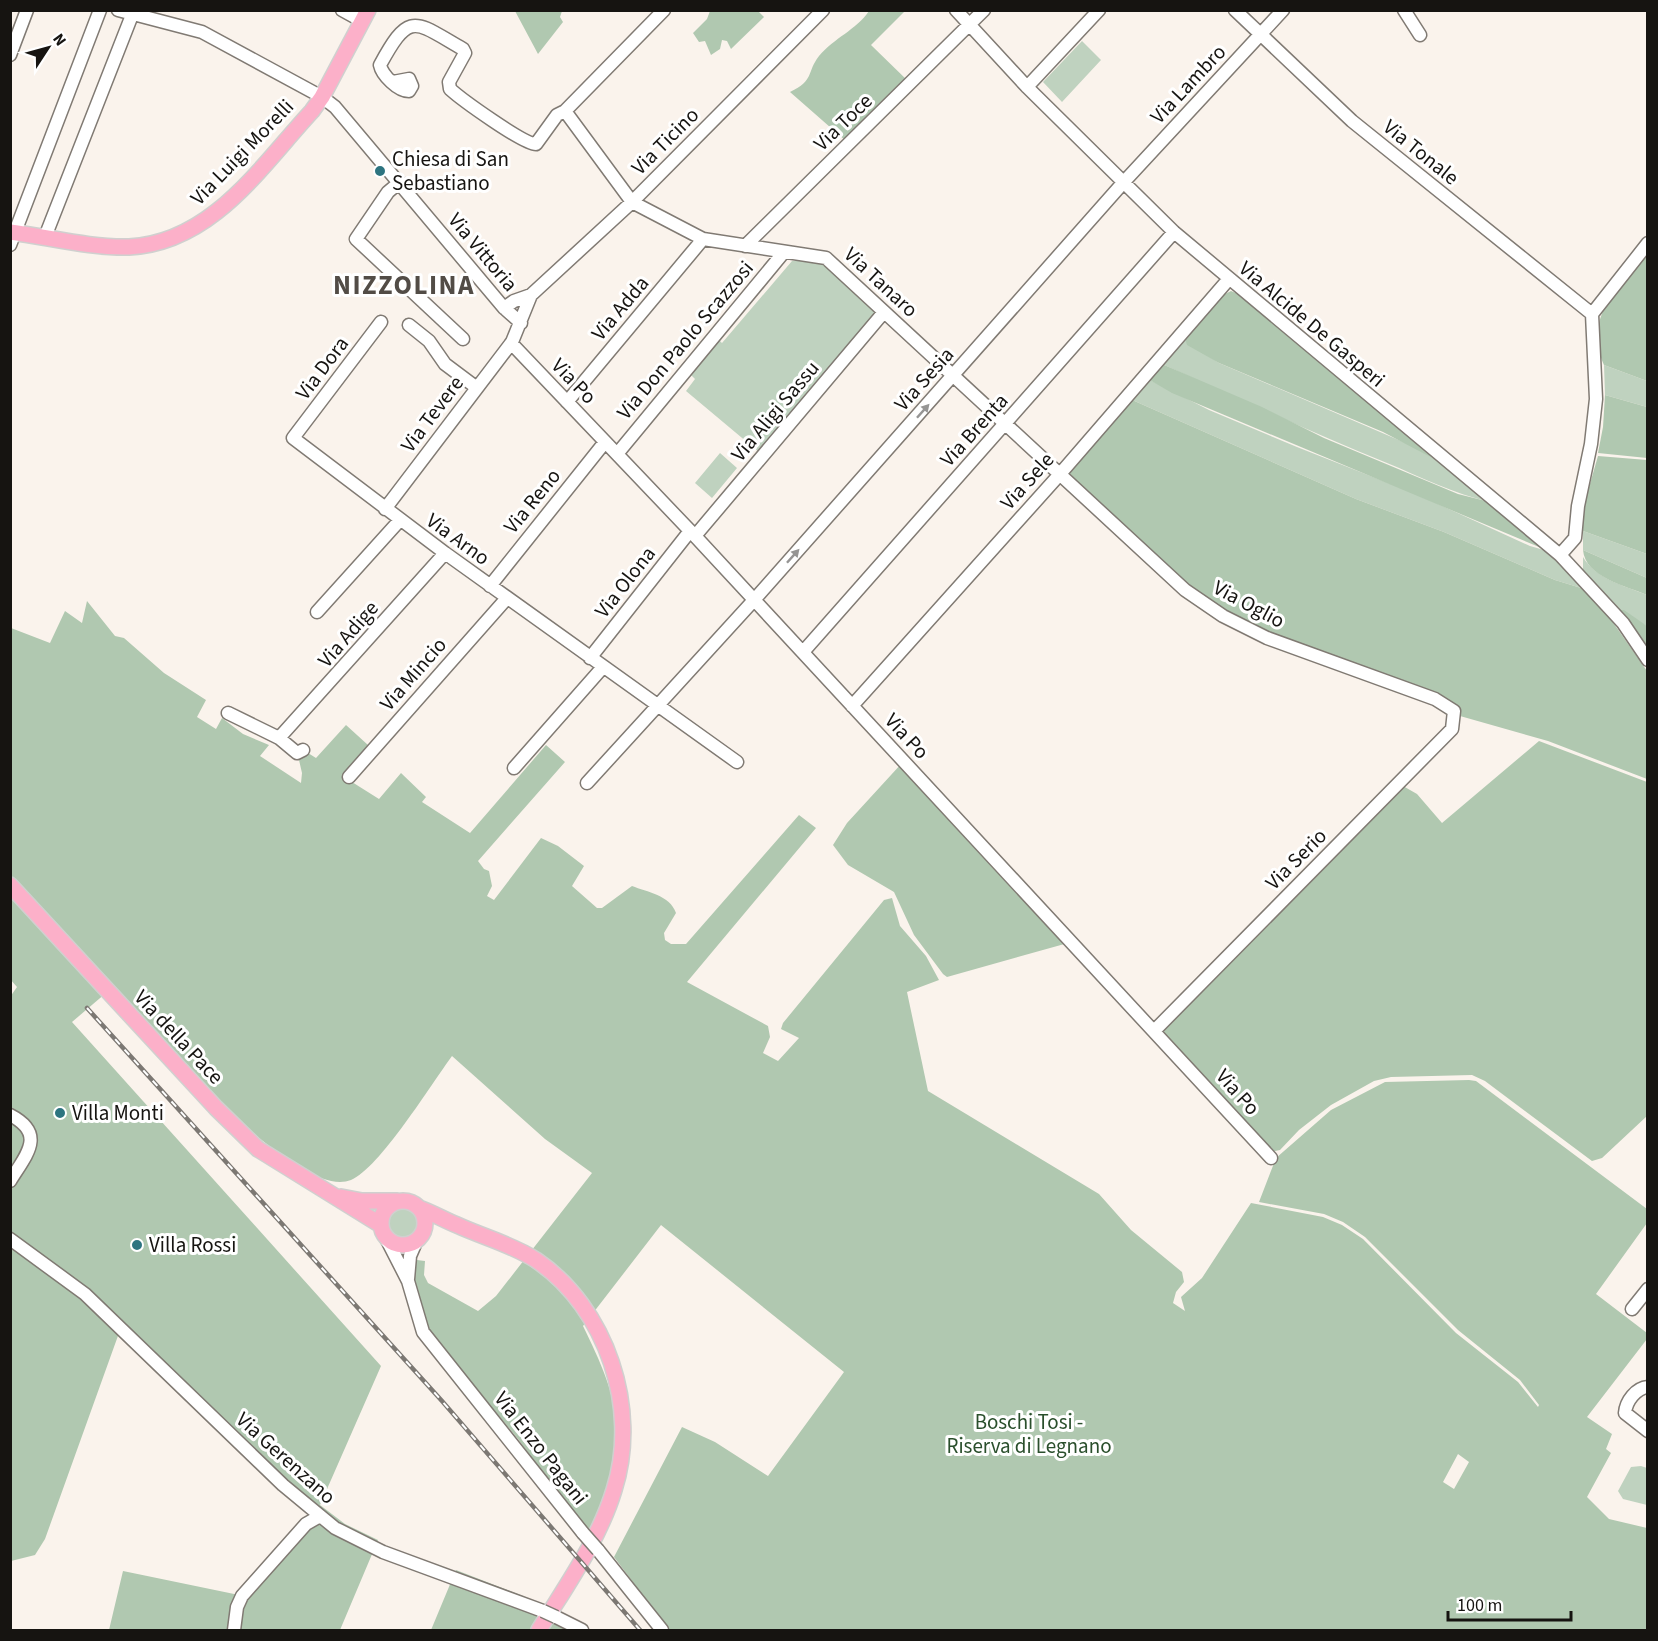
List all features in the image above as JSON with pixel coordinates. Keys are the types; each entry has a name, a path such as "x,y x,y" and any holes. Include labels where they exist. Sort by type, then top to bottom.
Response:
{"main road":[{"name":"Via Luigi Morelli","path":"12,236 45,237 129,247 156,243 189,231 226,205 322,97 365,16"},
{"name":"Via della Pace","path":"10,885 243,1135 267,1156 310,1184 335,1196 383,1232"},
{"name":"Via della Pace","path":"335,1196 362,1201 398,1202"},
{"path":"458,1226 420,1236 404,1246 383,1232 387,1208 398,1202 410,1202 458,1226 513,1248 555,1275 591,1319 614,1370 620,1395 623,1456 614,1491 600,1527 539,1630"},
{"path":"419,1208 425,1219 420,1236"}],"street":[{"path":"10,55 27,10"},
{"path":"12,236 100,10"},
{"name":"Via Vittoria","path":"118,10 202,32 322,97 335,107 523,317"},
{"path":"342,10 365,16"},
{"path":"393,82 384,74 380,65 400,31 411,24 418,24 463,49 465,53 449,82 450,88 528,143 539,142 557,115 565,111 664,10"},
{"name":"Via Ticino","path":"531,295 632,202 823,10"},
{"name":"Via Alcide De Gasperi","path":"956,10 1122,184 1174,232 1228,280 1560,555 1623,623 1647,660"},
{"name":"Via Toce","path":"745,246 984,10"},
{"path":"1027,87 1099,10"},
{"name":"Via Tonale","path":"1235,10 1352,121 1592,314"},
{"name":"Via Lambro","path":"1122,184 1283,10"},
{"path":"1404,10 1420,35"},
{"path":"45,237 133,13"},
{"path":"565,111 632,202"},
{"path":"400,182 388,192 356,239 463,339"},
{"name":"Via Sesia","path":"587,783 754,600 1122,184"},
{"name":"Via Tanaro","path":"632,202 704,239 824,257 1060,474"},
{"name":"Via Brenta","path":"802,652 1174,232"},
{"name":"Via Adda","path":"567,402 704,239"},
{"path":"1560,555 1575,538 1578,506 1591,444 1596,399 1592,314 1647,243"},
{"name":"Via Don Paolo Scazzosi","path":"617,453 784,252"},
{"name":"Via Sele","path":"852,706 1060,474 1228,280"},
{"path":"509,304 531,295"},
{"name":"Via Tevere","path":"385,509 511,343 531,295"},
{"name":"Via Aligi Sassu","path":"693,533 884,312"},
{"name":"Via Dora","path":"293,438 381,322"},
{"path":"409,325 429,341 445,364 477,388"},
{"name":"Via Po","path":"511,343 693,533 1271,1158"},
{"name":"Via Arno","path":"293,438 490,586 737,762"},
{"name":"Via Reno","path":"490,586 605,442"},
{"name":"Via Oglio","path":"1060,474 1185,591 1223,616 1286,646 1435,699 1454,711"},
{"path":"317,612 400,520"},
{"name":"Via Olona","path":"590,658 693,533"},
{"name":"Via Adige","path":"279,738 445,553"},
{"name":"Via Mincio","path":"349,777 507,598"},
{"path":"514,768 603,667"},
{"name":"Via Serio","path":"1155,1030 1452,729 1454,711"},
{"path":"228,713 279,738 297,753 303,750"},
{"path":"10,1115 26,1125 32,1137 28,1150 10,1181"},
{"name":"Via Enzo Pagani","path":"383,1232 408,1281 418,1320 431,1344 508,1436 662,1630"},
{"name":"Via Enzo Pagani","path":"408,1281 410,1256 420,1236"},
{"name":"Via Gerenzano","path":"10,1239 85,1294 283,1485 350,1538 550,1614 582,1630"},
{"path":"1632,1309 1647,1289"},
{"path":"1647,1387 1638,1389 1624,1413 1647,1431"},
{"path":"234,1630 237,1607 242,1596 306,1524 320,1516"}],"green space":[{"path":"515,11 562,11 560,17 563,22 538,54"},
{"path":"710,11 758,11 764,17 731,49 727,41 722,40 720,49 711,55 705,41 699,42 693,33 707,19"},
{"path":"869,11 905,11 871,45 909,82 847,142 790,92 807,80 819,56 858,24"},
{"path":"1082,41 1101,60 1062,102 1043,82"},
{"path":"1647,252 1647,381 1604,365 1598,348 1598,332 1607,303"},
{"path":"792,261 822,261 875,311 876,315 760,453 686,391 695,379 691,375 719,340 722,343"},
{"path":"1231,291 1238,294 1438,461 1383,432 1219,363 1187,345 1185,338 1225,294"},
{"path":"1185,340 1219,363 1408,444 1438,461 1490,502 1438,485 1162,364"},
{"path":"1162,364 1262,407 1324,438 1458,494 1490,502 1551,552 1172,393 1148,379"},
{"path":"1604,365 1647,381 1647,407 1605,395"},
{"path":"1148,379 1209,410 1416,494 1530,546 1551,552 1591,591 1555,580 1444,532 1356,499 1130,399"},
{"path":"1605,395 1647,407 1647,458 1598,453 1603,427"},
{"path":"1130,399 1356,499 1444,532 1555,580 1591,591 1647,671 1647,779 1548,741 1460,716 1206,604 1067,476 1073,464"},
{"path":"720,453 737,468 712,498 695,483"},
{"path":"1598,456 1647,460 1647,554 1583,531 1583,508"},
{"path":"1583,531 1647,554 1647,578 1583,550"},
{"path":"1583,550 1647,578 1647,595 1599,574 1585,559"},
{"path":"1583,557 1595,571 1603,576 1647,595 1647,626 1617,610 1583,571"},
{"name":"Boschi Tosi - Riserva di Legnano","path":"87,601 115,636 124,638 164,673 206,700 197,717 216,729 222,718 243,734 269,745 260,756 301,783 302,773 299,760 308,753 316,758 346,725 368,745 352,782 379,799 401,773 426,797 422,802 470,833 546,745 565,762 478,861 484,869 489,871 492,886 487,896 494,900 541,838 558,846 584,866 572,886 597,908 602,908 632,886 651,892 669,902 676,913 664,933 665,940 671,944 686,944 799,815 816,828 687,982 768,1026 770,1037 763,1053 778,1061 799,1038 781,1029 783,1023 884,900 892,898 900,926 926,956 939,980 907,992 928,1091 1099,1194 1131,1230 1182,1272 1184,1282 1176,1292 1173,1303 1185,1311 1181,1297 1202,1278 1251,1203 1323,1217 1342,1225 1363,1239 1456,1333 1518,1382 1538,1407 1539,1405 1520,1380 1458,1330 1365,1237 1343,1222 1324,1214 1259,1202 1276,1158 1331,1110 1385,1082 1476,1081 1647,1209 1647,1223 1596,1294 1647,1333 1647,1339 1587,1417 1612,1434 1606,1449 1611,1453 1587,1497 1609,1519 1647,1528 1647,1630 669,1630 614,1557 682,1427 715,1442 768,1476 844,1372 661,1225 583,1326 610,1389 618,1439 610,1481 596,1523 591,1531 574,1515 518,1439 426,1327 414,1291 413,1268 417,1260 425,1261 424,1275 428,1283 478,1311 496,1296 592,1173 545,1139 452,1056 390,1143 363,1173 351,1180 326,1180 295,1165 225,1107 113,987 72,1022 381,1366 320,1505 345,1524 378,1540 340,1630 109,1630 123,1571 239,1595 311,1513 119,1333 45,1539 35,1555 11,1561 10,997 17,987 10,979 11,628 50,643 65,611 82,623","holes":["1458,1454 1469,1462 1454,1489 1443,1482"]},
{"path":"1617,610 1624,610 1647,626 1647,656"},
{"path":"1539,741 1647,782 1647,1116 1602,1158 1592,1161 1485,1081 1472,1075 1391,1077 1374,1081 1331,1105 1299,1130 1280,1150 1270,1152 1160,1032 1403,786 1417,794 1442,823"},
{"path":"902,763 1068,943 947,977 943,974 914,935 894,892 848,865 833,845 847,823"},
{"path":"403,1206 416,1211 421,1224 416,1237 403,1242 390,1237 385,1224 390,1211"},
{"path":"1631,1467 1647,1468 1647,1505 1623,1499 1618,1491"},
{"path":"456,1570 523,1596 585,1630 431,1630"}],"railway":[{"path":"87,1008 442,1401 640,1630"}],"place":[{"name":"Chiesa di San Sebastiano","path":"380,171"},
{"name":"Villa Monti","path":"60,1113"},
{"name":"Villa Rossi","path":"137,1245"}],"district":[{"name":"NIZZOLINA","path":"404,285"}]}
